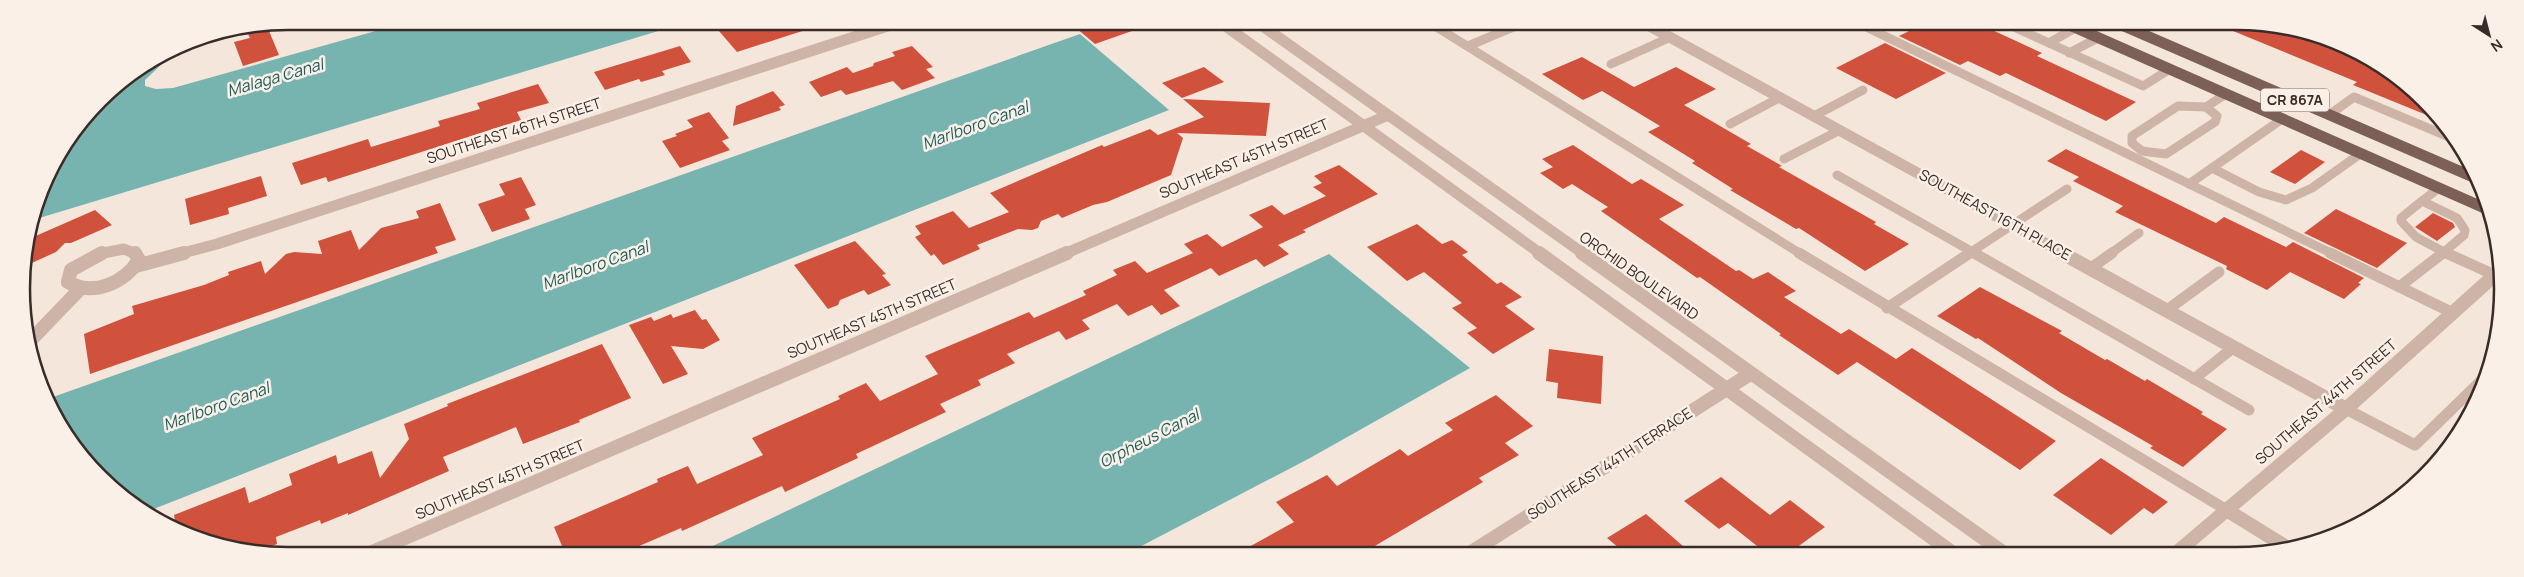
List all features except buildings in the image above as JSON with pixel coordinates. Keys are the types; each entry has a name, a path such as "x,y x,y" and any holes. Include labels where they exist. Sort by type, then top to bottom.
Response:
{"main road":[{"name":"CR 867A","path":"2079,30 2480,206"},
{"name":"CR 867A","path":"2133,30 2467,175"}],"street":[{"name":"SOUTHEAST 46TH STREET","path":"81,288 112,282 136,266 217,244 875,30"},
{"path":"1231,30 1943,547"},
{"name":"ORCHID BOULEVARD","path":"1268,30 1386,116 1994,547"},
{"name":"SOUTHEAST 16TH PLACE","path":"1658,30 2346,408"},
{"name":"SOUTHEAST 45TH STREET","path":"384,547 1386,116"},
{"path":"35,336 81,288 73,286 68,282 68,277 72,270 90,258 114,250 133,251 138,255 139,260 136,266"},
{"name":"SOUTHEAST 44TH STREET","path":"2184,547 2346,408 2493,277"},
{"name":"SOUTHEAST 44TH TERRACE","path":"1481,547 1750,374"},
{"path":"2225,510 2280,543"}],"lane":[{"path":"1442,30 1887,308 2225,510"},
{"path":"1468,46 1506,30"},
{"path":"1872,30 2453,313"},
{"path":"2020,30 2143,86 2170,70"},
{"path":"2049,43 2065,30"},
{"path":"1612,64 1671,37"},
{"path":"2069,53 2098,38"},
{"path":"1814,116 1863,90"},
{"path":"2206,107 2216,116 2216,122 2166,154 2142,151 2132,143 2132,136 2178,106 2206,107 2226,94"},
{"path":"1730,124 1781,97"},
{"path":"2329,115 2354,97 2444,136"},
{"path":"2189,184 2282,119"},
{"path":"1784,158 1840,130"},
{"path":"2133,157 2142,151"},
{"path":"2212,168 2274,198 2287,201 2299,196 2360,154"},
{"path":"1837,175 2249,410"},
{"path":"2440,188 2401,218 2401,220 2416,237 2444,252 2493,274"},
{"path":"1887,308 2068,189"},
{"path":"2399,287 2464,235 2462,223 2457,218 2422,201"},
{"path":"2091,268 2139,232"},
{"path":"2167,310 2219,272"},
{"path":"2194,379 2234,347"},
{"path":"2346,408 2415,445 2473,388"}],"water":[{"name":"Malaga Canal","path":"379,30 662,30 40,218 50,190 65,159 83,131 118,94 131,83 163,63 145,80 145,86 156,89 173,88"},
{"name":"Marlboro Canal","path":"1080,34 1169,110 154,509 131,494 94,459 65,418 54,397"},
{"name":"Orpheus Canal","path":"1329,254 1470,368 1310,458 1139,547 711,547"}]}
